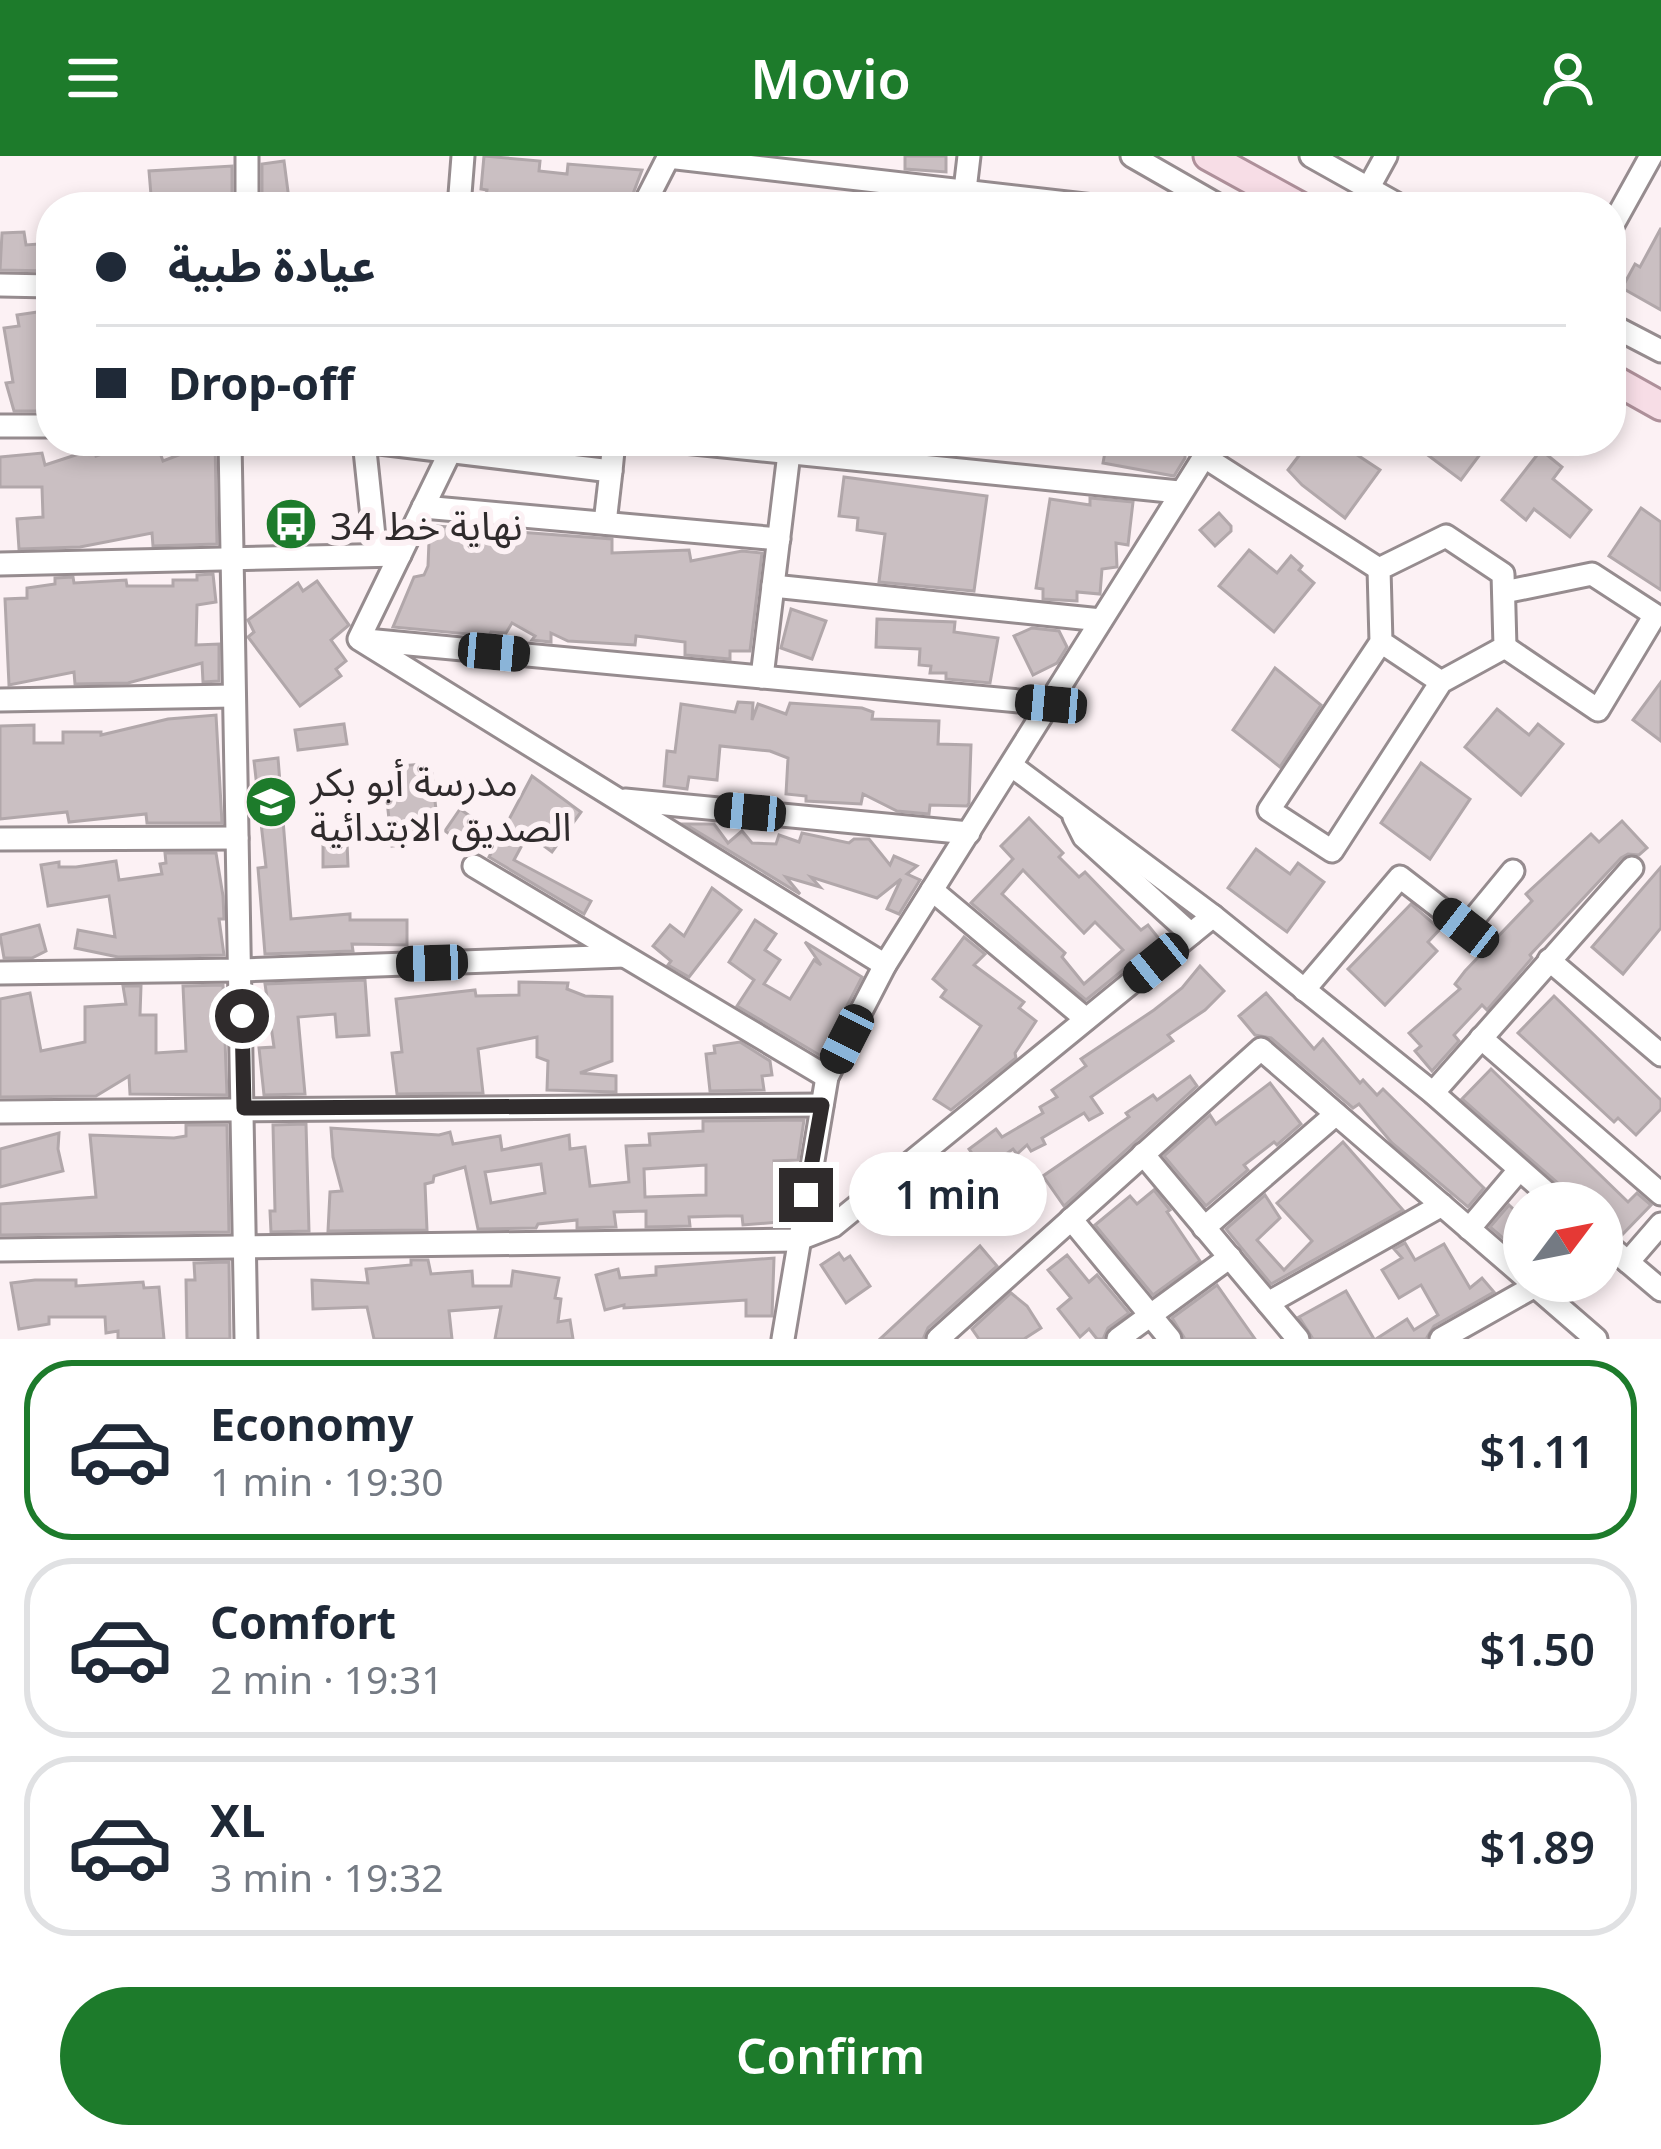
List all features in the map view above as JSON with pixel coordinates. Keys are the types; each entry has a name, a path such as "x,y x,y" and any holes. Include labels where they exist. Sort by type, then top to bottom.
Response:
{"main road":[{"path":"1208,156 1273,192"},
{"path":"1626,386 1661,406"}],"street":[{"path":"247,156 247,192"},
{"path":"459,192 463,156"},
{"path":"965,192 969,156"},
{"path":"1132,156 1196,192"},
{"path":"1311,156 1358,192"},
{"path":"1367,192 1386,156"},
{"path":"1626,201 1651,156"},
{"path":"650,192 668,157 915,192"},
{"path":"0,285 36,286"},
{"path":"1626,333 1661,351"},
{"path":"0,426 36,426"},
{"path":"230,456 246,1339"},
{"path":"365,456 376,555"},
{"path":"359,639 448,456"},
{"path":"484,456 610,471"},
{"path":"605,523 612,456"},
{"path":"762,677 789,456"},
{"path":"820,456 1179,492"},
{"path":"934,467 935,456"},
{"path":"783,1339 827,1076 885,964 1204,456"},
{"path":"1219,456 1378,569"},
{"path":"423,507 778,539"},
{"path":"1378,569 1445,536 1503,574 1504,647"},
{"path":"0,564 400,555"},
{"path":"1378,569 1381,643 1269,810 1332,851 1441,682 1504,647"},
{"path":"1504,592 1592,574 1655,615 1598,710 1504,647"},
{"path":"773,586 1101,620"},
{"path":"359,639 1051,704"},
{"path":"359,639 885,964"},
{"path":"1381,643 1441,682"},
{"path":"0,700 234,696"},
{"path":"1012,766 1213,916 1433,1094 1533,1182"},
{"path":"618,799 969,833"},
{"path":"1070,809 1084,837 1191,934"},
{"path":"0,839 237,838"},
{"path":"474,866 827,1076"},
{"path":"1433,1094 1631,868"},
{"path":"1304,990 1400,877 1466,928 1513,871"},
{"path":"932,890 1086,1019"},
{"path":"0,1250 797,1240 832,1226 1213,916"},
{"path":"0,973 623,956"},
{"path":"1549,960 1661,1055"},
{"path":"1481,1038 1661,1194"},
{"path":"938,1339 1261,1049 1503,1258"},
{"path":"0,1112 822,1105"},
{"path":"1204,1228 1336,1114"},
{"path":"1144,1154 1298,1339"},
{"path":"1469,1229 1519,1170"},
{"path":"1268,1303 1442,1205"},
{"path":"1071,1219 1170,1339"},
{"path":"1628,1262 1661,1224"},
{"path":"1118,1339 1229,1258"},
{"path":"1623,1258 1661,1290"},
{"path":"1441,1339 1503,1299"},
{"path":"1554,1302 1596,1339"}],"building":[{"path":"484,156 540,161 539,171 567,174 568,164 642,170 634,192 481,189"},
{"path":"905,156 946,156 946,172 905,169"},
{"path":"284,161 288,192 262,192 262,164"},
{"path":"232,166 232,192 151,192 149,171"},
{"path":"1661,228 1661,310 1626,290 1635,264 1640,267"},
{"path":"24,232 26,245 36,244 36,271 0,270 2,233"},
{"path":"36,312 36,411 14,411 6,383 13,382 4,328 19,326 17,315"},
{"path":"36,454 43,456 45,465 73,456 161,456 163,461 176,456 215,456 217,544 153,546 152,533 80,547 19,549 17,519 43,517 42,487 0,487 0,457"},
{"path":"1104,456 1185,456 1174,476 1103,463"},
{"path":"1299,456 1359,456 1380,470 1345,518 1288,470"},
{"path":"1429,456 1479,456 1461,480"},
{"path":"1536,456 1548,456 1562,467 1553,479 1591,510 1570,537 1534,509 1526,520 1502,500"},
{"path":"844,477 987,496 974,591 879,582 885,534 857,530 858,518 839,516"},
{"path":"1090,498 1133,502 1128,545 1116,543 1117,567 1102,569 1100,594 1077,592 1077,601 1043,599 1043,589 1036,588 1050,499 1090,505"},
{"path":"1641,508 1661,522 1661,590 1609,556"},
{"path":"1219,513 1231,531 1215,546 1200,530"},
{"path":"436,526 612,539 612,553 689,550 691,561 742,551 762,553 750,651 730,651 730,659 685,655 685,642 636,636 635,645 568,641 551,633 551,642 532,640 535,636 512,623 506,633 489,636 393,627 414,577 424,575 428,566 429,541"},
{"path":"1249,550 1277,573 1291,556 1314,583 1274,632 1219,586"},
{"path":"213,574 216,602 197,605 196,645 219,644 219,681 203,682 202,663 128,683 75,684 74,672 9,685 5,599 27,598 27,588 55,584 55,578 73,577 74,583 126,580 127,586 173,586 173,580"},
{"path":"317,581 349,625 331,640 346,661 336,669 341,676 300,706 248,637 254,632 248,620 298,583 303,591"},
{"path":"791,609 826,621 812,659 781,648"},
{"path":"877,619 955,622 954,632 998,638 990,683 930,673 931,666 919,665 920,649 876,647"},
{"path":"1032,628 1059,631 1067,647 1057,663 1033,675 1014,636"},
{"path":"1275,668 1321,705 1280,767 1233,730"},
{"path":"1661,682 1661,741 1633,720"},
{"path":"738,702 753,703 752,720 758,704 786,714 790,703 862,708 873,712 872,719 939,721 938,744 971,745 969,803 930,805 929,814 897,811 863,794 861,804 806,801 806,796 786,794 788,758 770,751 720,746 717,780 689,777 687,789 664,786 667,751 675,752 681,704 735,712"},
{"path":"1497,709 1529,735 1538,724 1563,744 1521,795 1465,747"},
{"path":"216,715 222,823 147,823 146,814 69,822 67,812 0,819 0,726 34,725 34,743 63,743 63,732 101,735 168,719"},
{"path":"344,724 347,744 298,750 295,730"},
{"path":"278,758 291,919 350,914 350,920 407,920 407,945 352,944 353,951 265,954 258,868 266,867 254,761"},
{"path":"1421,763 1470,799 1430,859 1381,823"},
{"path":"422,764 423,775 432,774 438,828 413,831 415,843 392,846 387,801 402,799 399,766"},
{"path":"532,776 581,812 552,852 528,834 514,860 591,901 584,914 489,857"},
{"path":"460,809 477,821 462,843 445,831"},
{"path":"1029,818 1079,877 1085,872 1141,930 1148,925 1160,940 1086,1000 971,903 1013,859 1001,846","holes":["1023,870 1084,933 1095,922 1123,950 1084,984 1062,957 1065,953 1002,894"]},
{"path":"1622,821 1647,848 1639,855 1621,858 1530,955 1487,1010 1482,1005 1454,1035 1459,1041 1432,1071 1415,1051 1421,1046 1409,1033 1460,989 1455,984 1465,971 1532,901 1526,894 1591,834 1599,842"},
{"path":"685,824 714,824 728,843 742,831 752,843 776,844 779,835 799,842 802,833 849,843 869,839 890,865 894,856 917,866 907,874 920,880 899,914 887,909 901,879 877,898 811,877 820,887 786,877 800,894"},
{"path":"347,842 348,866 323,867 323,843"},
{"path":"1256,849 1290,874 1298,863 1324,882 1287,932 1228,888"},
{"path":"165,853 216,853 223,896 224,919 219,919 224,955 118,957 75,948 78,930 115,937 109,896 48,906 41,865 59,862 59,867 76,867 116,861 119,880 162,874"},
{"path":"1661,867 1661,928 1623,974 1592,947"},
{"path":"712,888 741,910 689,977 668,965 671,961 653,946 670,925 684,936"},
{"path":"1411,904 1440,929 1428,942 1437,951 1385,1005 1348,969"},
{"path":"755,920 776,934 765,950 780,960 764,984 790,999 814,960 821,965 805,942 862,977 821,1056 737,1006 754,980 729,962"},
{"path":"39,925 46,951 32,958 4,958 0,935"},
{"path":"964,937 985,954 974,965 1024,1002 1019,1008 1036,1021 1016,1058 951,1110 934,1099 981,1026 941,997 946,990 933,979"},
{"path":"1200,966 1224,991 1168,1035 1173,1041 1091,1097 1102,1113 1089,1120 1084,1113 1042,1138 1045,1144 1031,1151 1027,1145 1017,1154 1013,1149 984,1170 969,1149 996,1129 1002,1137 1043,1113 1040,1107 1057,1097 1052,1090 1086,1066 1081,1059 1154,1010"},
{"path":"365,980 369,1035 337,1037 335,1014 298,1017 305,1094 264,1095 259,1048 274,1047 265,984"},
{"path":"519,982 568,983 567,989 585,996 612,997 612,1061 580,1073 616,1076 616,1092 547,1090 548,1061 537,1057 537,1037 478,1049 483,1093 397,1094 392,1053 402,1052 396,999 475,990 476,996 519,995"},
{"path":"223,985 227,1095 130,1094 129,1076 96,1096 0,1097 0,999 30,993 41,1051 85,1042 85,1007 126,1004 123,986 141,986 140,1015 156,1015 156,1053 186,1051 183,986"},
{"path":"1266,993 1314,1049 1323,1039 1360,1083 1363,1080 1377,1095 1383,1089 1484,1188 1468,1207 1392,1143 1359,1104 1353,1108 1271,1038 1255,1035 1239,1016"},
{"path":"1554,996 1661,1100 1661,1109 1636,1135 1618,1118 1614,1122 1518,1033"},
{"path":"740,1042 770,1061 772,1075 762,1076 764,1090 710,1091 706,1054 715,1053 714,1046"},
{"path":"1491,1069 1607,1182 1557,1182 1462,1099"},
{"path":"1190,1076 1197,1086 1064,1206 1043,1176 1129,1117 1126,1113 1153,1095 1157,1100"},
{"path":"1270,1083 1301,1124 1244,1165 1248,1170 1206,1206 1164,1156 1210,1115 1216,1124"},
{"path":"804,1120 798,1160 774,1161 780,1222 743,1225 742,1216 689,1217 690,1226 646,1227 646,1211 614,1212 616,1227 577,1228 577,1220 536,1228 478,1229 465,1167 434,1176 433,1182 425,1184 427,1230 328,1231 330,1192 342,1191 331,1128 450,1132 453,1144 500,1136 502,1150 569,1135 570,1149 585,1147 590,1186 629,1182 626,1146 650,1145 649,1134 703,1131 703,1121","holes":["541,1164 545,1193 491,1203 485,1172","706,1165 706,1195 645,1197 644,1169"]},
{"path":"306,1124 309,1231 271,1232 270,1211 275,1211 273,1125"},
{"path":"186,1125 227,1125 229,1232 0,1235 0,1204 96,1197 90,1135 174,1138 186,1136"},
{"path":"59,1133 63,1171 0,1187 0,1149"},
{"path":"1343,1142 1403,1210 1271,1284 1226,1229 1265,1195 1280,1218 1257,1240 1284,1270 1312,1241 1277,1203"},
{"path":"1154,1190 1200,1261 1153,1295 1095,1225 1130,1196 1137,1204"},
{"path":"1637,1193 1651,1205 1623,1234 1623,1197 1628,1202"},
{"path":"1503,1212 1503,1238 1490,1227"},
{"path":"1405,1243 1415,1260 1444,1244 1470,1288 1482,1278 1494,1292 1434,1326 1426,1339 1376,1339 1407,1319 1414,1330 1438,1315 1421,1285 1399,1298 1382,1270 1402,1258 1394,1249"},
{"path":"980,1246 997,1266 928,1328 923,1339 880,1339"},
{"path":"839,1253 844,1260 850,1256 870,1286 846,1303 821,1265"},
{"path":"1067,1255 1089,1282 1097,1275 1129,1313 1108,1328 1103,1339 1089,1329 1080,1337 1058,1309 1071,1298 1048,1270"},
{"path":"774,1258 772,1316 746,1316 746,1300 624,1305 605,1310 596,1275 618,1269 620,1278 656,1275 656,1267"},
{"path":"411,1260 428,1260 431,1274 472,1271 473,1286 511,1286 513,1271 559,1278 558,1322 570,1320 573,1339 495,1339 501,1307 449,1311 452,1339 374,1339 367,1307 313,1309 312,1280 368,1283 366,1269 411,1265"},
{"path":"229,1262 230,1339 187,1339 186,1280 195,1280 194,1263"},
{"path":"76,1280 76,1286 143,1282 144,1288 159,1287 164,1339 118,1339 118,1331 106,1333 105,1317 49,1317 49,1324 19,1329 11,1283"},
{"path":"1217,1285 1255,1339 1185,1339 1172,1318"},
{"path":"1346,1291 1374,1339 1313,1339 1299,1317"},
{"path":"1011,1293 1027,1306 1041,1328 1024,1339 979,1339 972,1329"}],"place":[{"name":"نهاية خط 34","path":"291,524"},
{"name":"مدرسة أبو بكر الصديق الابتدائية","path":"271,802"}],"route":[{"path":"242,1016 244,1108 822,1105 806,1195"}]}
